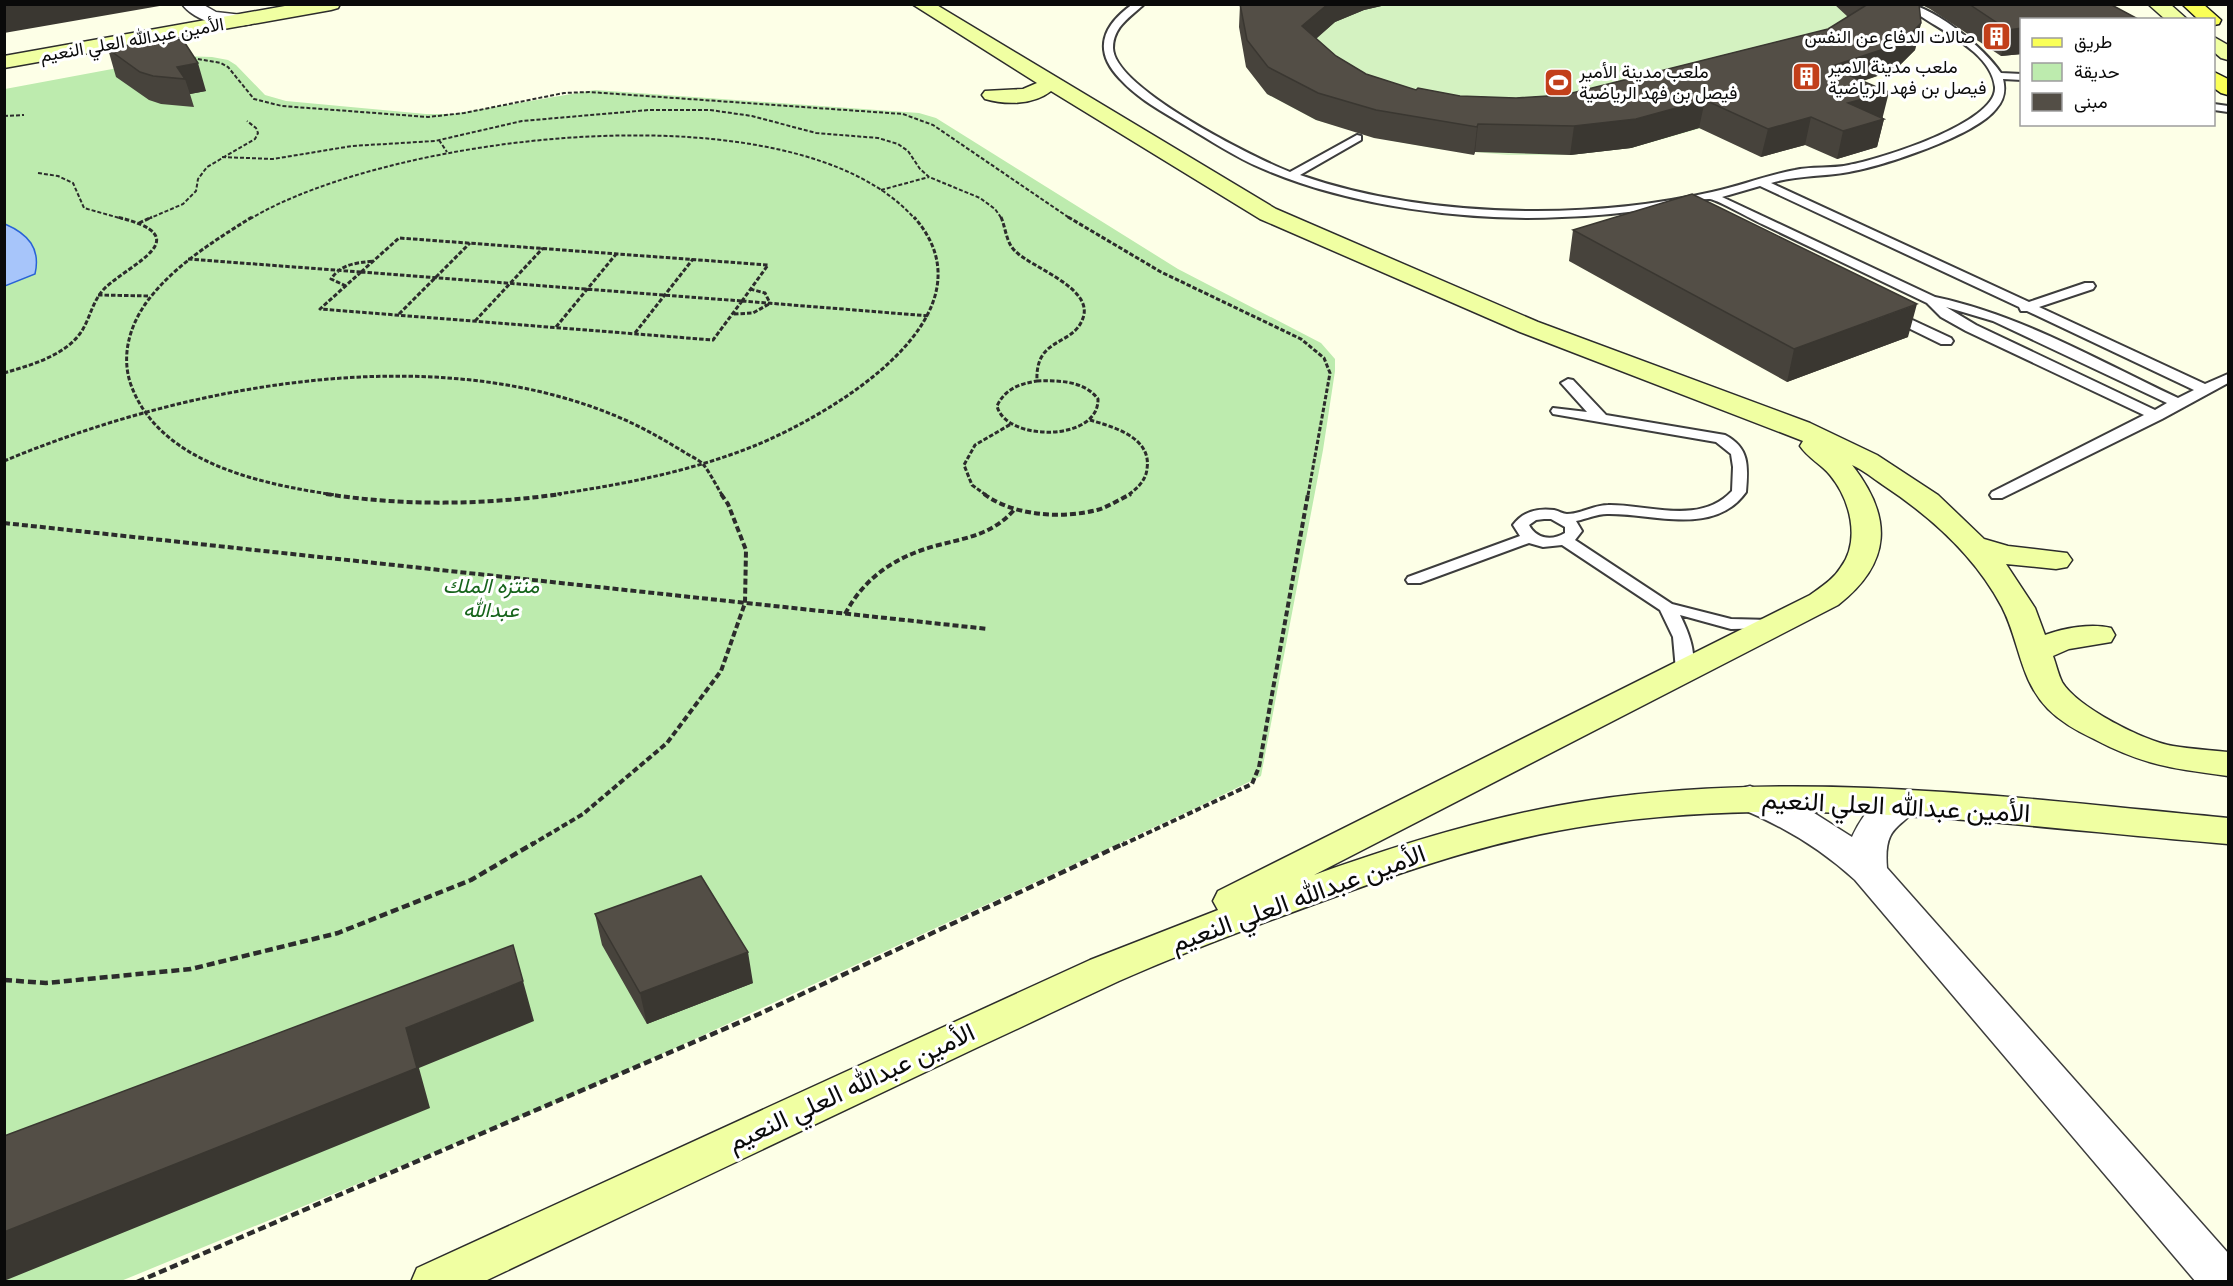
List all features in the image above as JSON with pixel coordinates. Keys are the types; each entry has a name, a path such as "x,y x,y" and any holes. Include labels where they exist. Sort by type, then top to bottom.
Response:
{"main road":[{"name":"الأمين عبدالله العلي النعيم","path":"4,62 331,4"},
{"path":"921,4 1239,198 1290,224 1529,327 1835,444 1927,501 1974,546 2007,587 2019,608 2046,684 2061,702 2082,719 2137,747 2169,757 2229,764"},
{"path":"2157,4 2176,18"},
{"path":"2191,4 2210,18"},
{"path":"2215,21 2229,30"},
{"path":"2215,44 2229,54"},
{"path":"992,95 1014,96 1034,93 1046,86 1048,82"},
{"path":"1104,971 1358,835 1821,602 1845,584 1860,563 1868,540 1867,518 1858,494 1843,472 1822,451 1764,415"},
{"path":"1974,546 2007,555 2056,560"},
{"path":"2035,651 2062,640 2098,635"},
{"name":"الأمين عبدالله العلي النعيم","path":"434,1281 1104,971 1204,929 1368,869 1442,845 1516,826 1592,812 1670,802 1819,797 1904,801 2229,831"}],"street":[{"path":"179,32 188,22 192,7 208,15 244,20"},
{"path":"1750,798 1804,821 1828,836 1868,872 2225,1281"},
{"path":"1868,872 1866,857 1872,830 1890,809 1904,801"}],"lane":[{"path":"1140,4 1121,18 1108,39 1107,51 1119,74 1149,99 1252,160 1291,176 1337,190 1388,201 1500,213 1556,214 1610,211 1712,196 1798,172 1844,170 1890,158 1975,121 1990,111 1998,99 1999,81 1989,64 1970,45 1908,4"},
{"path":"1999,81 2020,77"},
{"path":"1999,81 2020,87"},
{"path":"1291,176 1357,138"},
{"path":"1761,182 2206,390"},
{"path":"1712,196 1931,300 1965,307 1998,318 2177,404"},
{"path":"1878,289 1897,284"},
{"path":"1971,328 2089,286"},
{"path":"1931,300 1946,314 1971,328 2157,416"},
{"path":"1882,308 1946,341"},
{"path":"1997,495 2229,378"},
{"path":"1568,383 1602,419"},
{"path":"1558,411 1720,438 1731,443 1738,450 1740,458 1739,492 1728,504 1695,515 1683,516 1606,509 1566,519 1544,514 1533,515 1525,519 1521,525 1523,531 1530,537 1548,543 1566,541 1574,531 1566,519"},
{"path":"1414,580 1530,537"},
{"path":"1566,541 1666,607 1731,624 1775,625"},
{"path":"1666,607 1681,632 1685,657 1684,670"}],"path":[{"path":"137,1281 759,1014 1252,784 1259,766 1330,373 1324,358 1301,339 1161,272 1078,224 933,125 903,114 583,92 564,93 441,116 405,117 282,106 262,102 249,96 228,67 221,63 184,59"},
{"path":"222,157 279,159 354,146 439,140 521,121 638,110 703,110 771,119 817,133 886,140 908,149 913,154 918,167 929,177 966,191 992,206 1006,224 1007,240 1019,255 1066,285 1081,299 1084,306 1081,322 1075,330 1040,356 1035,372 1037,381"},
{"path":"4,116 24,115"},
{"path":"139,223 183,204 196,191 201,173 222,157 255,139 258,133 256,128 246,121"},
{"path":"590,135 659,135 724,141 784,152 838,168 881,190 914,217 934,248 938,283 930,316 896,360 848,398 783,433 702,464 608,486 509,500 411,502 320,494 242,475 182,448 143,414 125,375 128,335 150,296 187,259 241,223 303,194 373,170 447,152 518,141 590,135"},
{"path":"439,140 447,152"},
{"path":"4,373 41,360 72,342 86,326 89,311 98,295 117,278 140,264 154,250 156,237 152,230 139,223 91,212 80,203 77,188 73,183 58,176 38,173"},
{"path":"881,190 929,177"},
{"path":"399,238 543,248 768,265 713,340 320,309 399,238"},
{"path":"398,315 470,243"},
{"path":"474,321 543,248"},
{"path":"556,328 617,253"},
{"path":"634,334 693,258"},
{"path":"187,259 930,316"},
{"path":"346,286 331,279 335,271 349,264 374,261"},
{"path":"750,289 765,293 770,303"},
{"path":"98,295 150,296"},
{"path":"733,314 753,312 770,303"},
{"path":"4,461 57,439 143,414 236,391 330,379 421,377 505,384 580,401 645,428 702,464 728,504 746,550 745,603 721,671 667,743 583,814 471,880 338,933 191,969 46,983 4,980"},
{"path":"1037,381 1064,381 1086,388 1098,400 1099,407 1090,420 1070,429 1052,432 1033,431 1011,424 998,413 997,406 999,399 1014,387 1037,381"},
{"path":"1011,424 983,438 972,447 966,457 964,467 966,478 973,488 983,497 1014,510 1053,515 1074,514 1111,505 1137,488 1148,468 1147,458 1142,448 1121,431 1090,420"},
{"path":"845,614 862,585 894,562 935,546 986,533 1006,520 1014,510"},
{"path":"4,523 988,629"}],"green space":[{"name":"ملعب مدينة الأمير فيصل بن فهد الرياضية","path":"1874,4 1915,49 1895,70 1822,94 1631,148 1570,155 1508,155 1439,149 1388,140 1316,120 1267,94 1277,5"},
{"name":"منتزه الملك عبدالله","path":"182,56 228,60 236,65 265,95 286,101 426,114 453,114 595,90 919,113 936,118 1178,269 1321,343 1335,359 1335,371 1323,450 1261,776 569,1097 121,1281 5,1282 5,89"}],"water":[{"path":"5,224 20,232 31,243 36,265 35,274 5,286"}],"building":[{"path":"1240,4 1328,4 1302,26 1336,56 1366,74 1416,90 1418,88 1460,96 1516,98 1564,95 1828,29 1868,4 1919,4 1921,23 1902,43 1829,67 1889,92 1848,103 1884,119 1843,131 1811,117 1768,129 1705,100 1636,119 1574,126 1478,124 1477,127 1376,110 1318,93 1268,67 1247,40"},
{"path":"1969,4 2110,4 2136,18 2020,18 2020,28 2008,30"},
{"path":"165,38 183,40 198,63 177,67 185,79 153,76 140,72 108,49"},
{"path":"1692,194 1917,304 1794,349 1573,230"},
{"path":"701,876 748,952 640,993 595,914"},
{"path":"513,945 523,981 406,1028 417,1068 4,1232 4,1136"}],"place":[{"name":"صالات الدفاع عن النفس","path":"1996,37"},
{"name":"ملعب مدينة الامير فيصل بن فهد الرياضية","path":"1807,77"},
{"name":"ملعب مدينة الأمير فيصل بن فهد الرياضية","path":"1558,82"}]}
